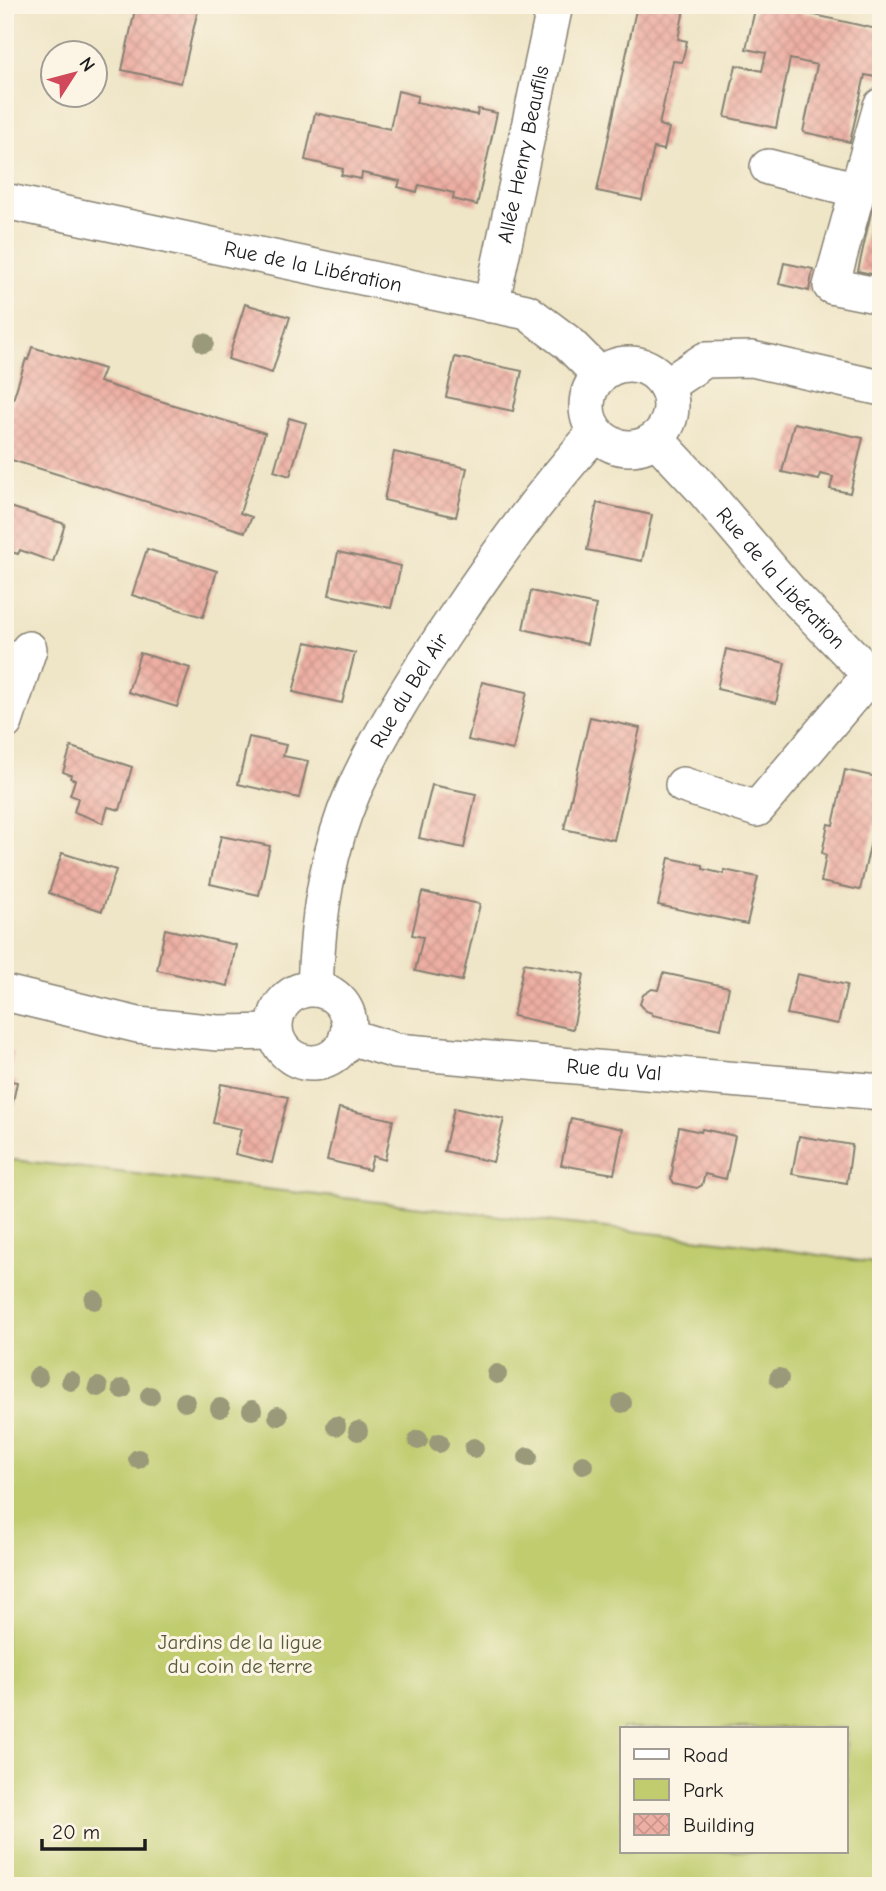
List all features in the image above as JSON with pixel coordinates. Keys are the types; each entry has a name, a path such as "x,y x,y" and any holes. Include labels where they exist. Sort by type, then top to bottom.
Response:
{"street":[{"name":"Allée Henry Beaufils","path":"491,304 555,5"},
{"path":"881,106 831,286 881,296"},
{"path":"768,167 858,190"},
{"name":"Rue de la Libération","path":"5,201 527,312 567,342 600,375"},
{"path":"666,386 705,360 752,359 881,388"},
{"path":"622,364 636,364 648,368 666,386 671,400 671,414 666,428 656,439 644,446 618,447 605,442 589,421 587,397 592,385 610,368 622,364"},
{"name":"Rue du Bel Air","path":"315,989 317,933 336,842 353,793 401,698 484,574 555,477 596,432"},
{"name":"Rue de la Libération","path":"656,439 701,486 790,593 875,680"},
{"path":"5,722 29,649"},
{"path":"683,785 757,808 875,680"},
{"path":"315,989 335,997 342,1005 347,1015 347,1036 342,1048 333,1056 322,1062 310,1063 287,1054 279,1044 275,1032 278,1010 285,1001 303,990 315,989"},
{"path":"5,993 138,1025 218,1033 275,1032"},
{"name":"Rue du Val","path":"347,1036 396,1051 881,1092"}],"green space":[{"name":"Jardins de la ligue du coin de terre","path":"5,1159 745,1244 881,1264 881,1886 5,1886"}],"building":[{"path":"136,5 199,5 181,83 122,70"},
{"path":"637,5 685,5 678,39 687,41 682,62 673,61 659,125 669,128 664,150 654,148 642,200 597,191"},
{"path":"756,5 771,5 881,30 881,78 865,75 850,142 803,132 817,65 790,59 776,128 725,117 736,65 762,71 766,53 746,49"},
{"path":"398,91 418,96 416,102 477,115 478,109 497,113 477,205 453,199 454,193 419,185 417,192 398,187 400,181 362,173 361,179 341,175 343,169 305,160 315,113 390,129"},
{"path":"876,190 881,192 881,276 858,271"},
{"path":"784,263 813,269 809,291 779,284"},
{"path":"245,304 290,317 272,373 228,359"},
{"path":"32,347 104,369 99,382 265,433 240,513 252,517 245,532 5,458 5,425"},
{"path":"455,357 522,371 513,411 446,397"},
{"path":"289,418 306,423 290,476 274,471"},
{"path":"794,423 863,438 850,493 830,489 833,477 821,474 819,480 782,472"},
{"path":"394,452 467,468 456,517 384,500"},
{"path":"597,503 652,515 642,561 587,550"},
{"path":"7,506 65,524 53,562 20,550 18,554 5,550"},
{"path":"147,549 217,571 203,617 132,595"},
{"path":"338,552 401,566 391,608 329,595"},
{"path":"531,591 596,605 587,644 523,629"},
{"path":"306,642 355,653 342,703 293,692"},
{"path":"726,649 785,663 776,703 717,689"},
{"path":"140,653 190,668 177,707 128,692"},
{"path":"482,682 527,692 513,750 468,740"},
{"path":"590,717 640,728 614,840 564,829"},
{"path":"249,737 286,745 283,756 308,761 299,798 238,784"},
{"path":"71,747 132,767 120,810 108,807 103,823 74,812 78,798 70,795 75,780 63,772"},
{"path":"845,770 881,778 881,797 860,890 821,882 826,855 822,853 828,824 833,825"},
{"path":"432,785 476,794 464,848 419,838"},
{"path":"221,836 270,846 259,895 210,884"},
{"path":"62,853 116,870 102,911 49,893"},
{"path":"669,858 703,865 703,869 724,874 724,870 758,877 747,924 658,905"},
{"path":"422,892 480,904 462,981 415,971 423,937 412,935"},
{"path":"165,929 236,945 228,986 157,970"},
{"path":"524,963 584,974 573,1029 513,1016"},
{"path":"663,973 729,987 721,1029 652,1015 646,1011 640,1004 643,995 652,989 658,990"},
{"path":"797,974 847,985 838,1024 787,1014"},
{"path":"5,1051 13,1053 9,1071 5,1070"},
{"path":"5,1080 17,1082 9,1121 5,1120"},
{"path":"221,1084 288,1097 272,1163 235,1154 241,1129 213,1123"},
{"path":"339,1108 393,1120 385,1160 373,1156 369,1170 327,1160"},
{"path":"454,1108 504,1119 493,1162 444,1151"},
{"path":"571,1118 623,1129 614,1174 561,1165"},
{"path":"679,1127 735,1136 726,1179 705,1174 702,1185 697,1188 674,1183 671,1178 672,1166"},
{"path":"799,1136 852,1145 847,1183 792,1174"}]}
